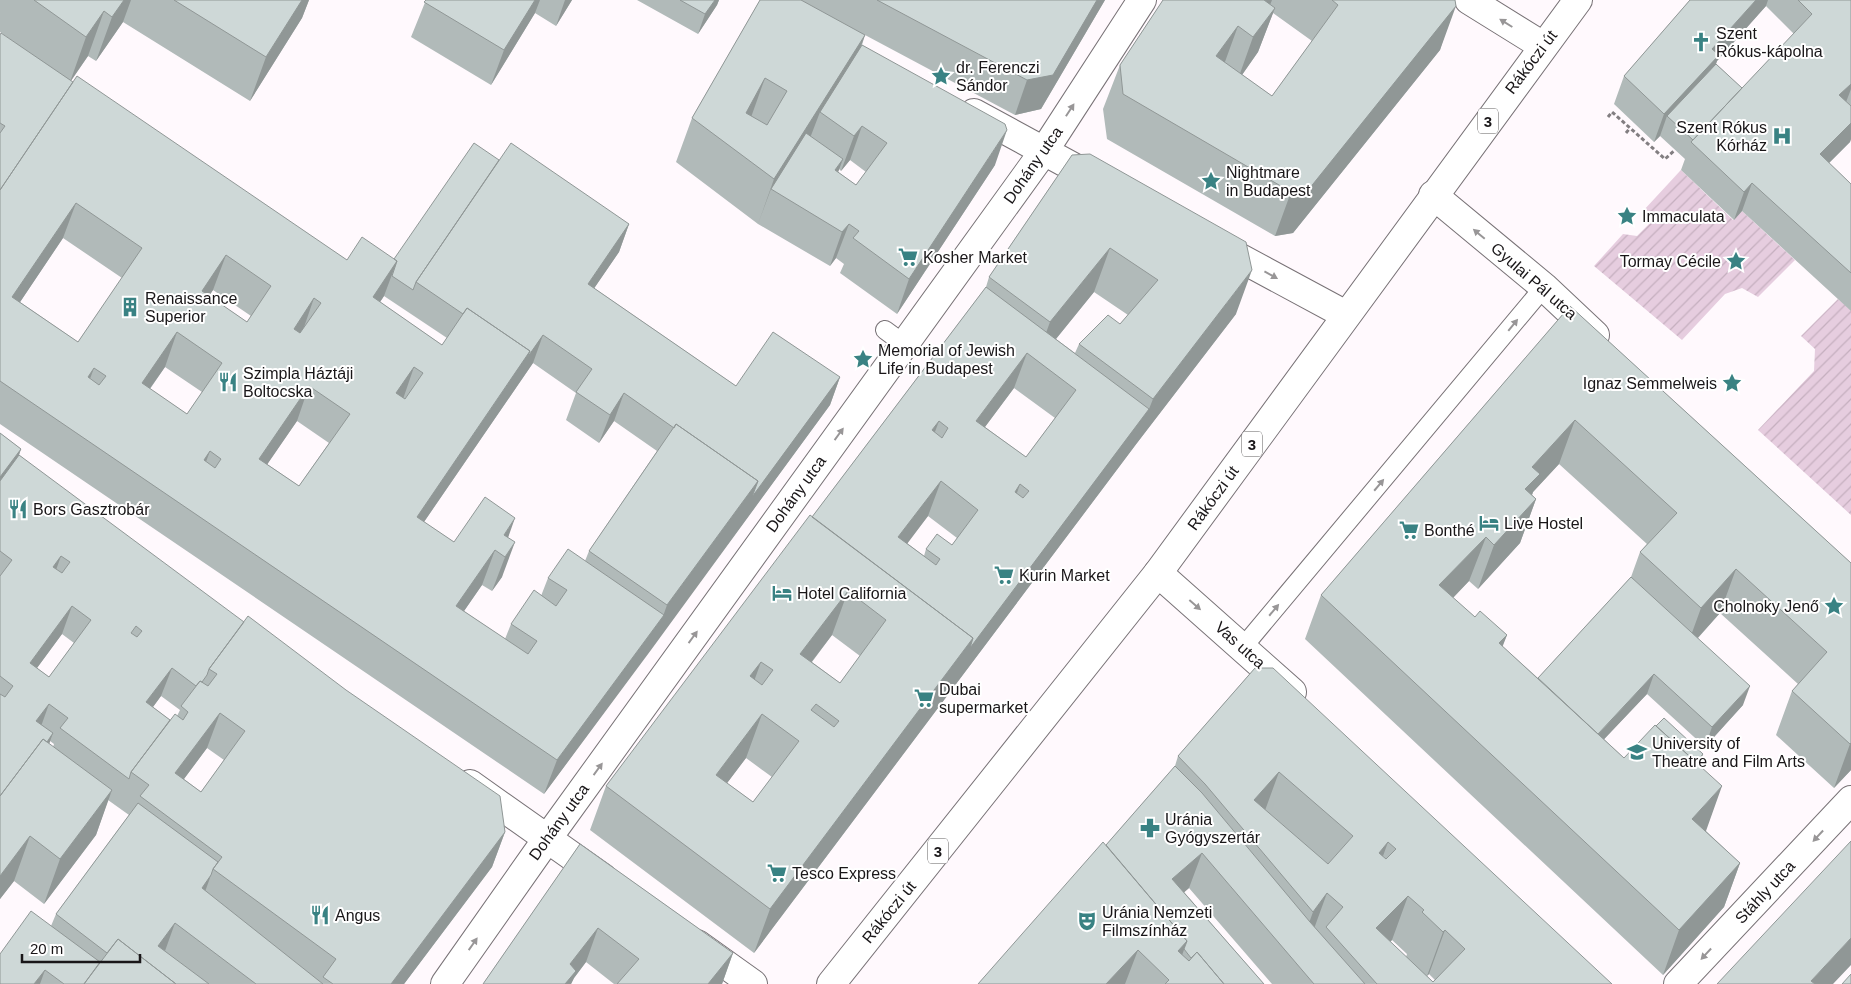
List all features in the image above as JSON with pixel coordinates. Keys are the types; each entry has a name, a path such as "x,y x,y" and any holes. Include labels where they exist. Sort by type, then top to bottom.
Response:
{"street":[{"name":"Dohány utca","path":"445,984 895,337 1044,151 1142,0"},
{"path":"1469,0 1543,46"},
{"name":"Rákóczi út","path":"832,984 1158,573 1578,0"},
{"path":"948,98 1123,194"},
{"name":"Gyulai Pál utca","path":"1434,196 1544,288 1613,352"},
{"path":"1193,232 1346,315"},
{"name":"Vas utca","path":"1158,573 1243,647 1308,708"},
{"path":"448,769 620,890"},
{"name":"Stáhly utca","path":"1678,984 1851,800"},
{"path":"678,930 753,984"}],"lane":[{"path":"1243,647 1544,288"}],"path":[{"path":"1608,117 1612,112 1665,158 1674,150"},
{"path":"1626,133 1634,122"}],"shaded area":[{"path":"1681,170 1733,220 1742,211 1795,260 1758,297 1742,288 1725,294 1682,340 1594,266 1623,234 1637,236 1649,224 1643,211"},
{"path":"1838,299 1851,310 1851,515 1758,430 1814,371 1815,349 1801,336"}],"building":[{"path":"34,0 124,0 112,17 104,11 86,37"},
{"path":"174,0 302,0 266,57"},
{"path":"426,0 535,0 504,50 424,2"},
{"path":"680,0 715,0 705,14"},
{"path":"760,0 801,0 865,35 774,179 692,118","holes":["765,78 787,91 767,125 746,113"]},
{"path":"877,0 1097,0 1053,75 1027,80"},
{"path":"1163,0 1264,0 1275,8 1253,37 1238,26 1216,56 1272,96 1338,5 1332,0 1455,0 1456,6 1309,189 1291,192 1123,94 1120,65"},
{"name":"Szent Rókus-kápolna","path":"1690,0 1756,0 1712,49 1719,55 1664,114 1624,76"},
{"name":"Szent Rókus Kórház","path":"1798,0 1851,0 1851,84 1839,95 1851,106 1851,123 1820,154 1851,184 1851,273 1752,183 1744,192 1691,142 1812,14"},
{"path":"1,33 73,82 0,190 0,133 5,126 0,123"},
{"path":"862,45 1005,124 1007,130 909,279 853,238 859,231 849,224 842,232 771,189 806,133 843,159 835,170 856,185 887,143 862,126 854,136 820,112"},
{"path":"1716,64 1742,88 1693,140 1667,116"},
{"path":"77,76 347,260 362,237 397,261 373,297 442,345 467,308 530,351 417,517 454,542 485,497 515,518 504,535 515,542 505,557 495,550 456,606 528,654 537,641 511,624 534,590 556,606 567,590 548,578 568,549 664,615 557,760 0,381 0,190","holes":["76,203 142,248 78,342 12,297","226,255 271,286 247,322 202,291","314,298 321,303 300,333 294,329","177,332 222,363 187,414 142,383","414,367 423,373 405,399 396,393","94,368 106,376 99,385 88,377","309,386 350,414 299,486 259,459","210,451 221,459 215,468 204,460"]},
{"path":"474,143 499,160 416,282 413,290 392,276 397,261 394,259"},
{"path":"511,143 629,224 588,284 736,386 773,332 840,377 752,497 758,481 676,424 674,428 624,393 610,415 576,392 592,369 543,335 527,358 530,351 467,308 463,314 416,282"},
{"path":"1090,154 1246,242 1252,270 1153,399 1079,344 1108,315 1120,324 1158,280 1110,248 1050,322 989,277 1072,155"},
{"path":"986,287 1149,409 970,648 973,638 812,517","holes":["1027,353 1076,390 1026,457 976,421","939,421 948,428 942,438 932,430","941,481 978,510 952,545 937,534 926,549 940,559 936,565 898,537","1020,484 1029,491 1023,498 1015,492"]},
{"path":"1570,306 1851,563 1850,744 1792,691 1827,652 1736,569 1701,608 1640,552 1677,513 1575,420 1532,467 1540,474 1525,489 1536,499 1494,545 1486,537 1439,585 1475,617 1480,611 1507,635 1499,643 1624,758 1655,725 1722,786 1692,819 1740,863 1679,930 1321,595"},
{"path":"676,424 758,481 667,605 589,551"},
{"path":"0,433 21,449 0,477"},
{"path":"19,455 244,622 209,669 202,682 200,681 196,686 172,668 146,702 170,720 131,772 129,779 60,728 68,718 49,704 36,721 53,733 47,742 43,739 0,796 0,694 5,697 13,686 0,676 0,576 12,560 0,551 0,481","holes":["61,556 70,562 62,573 53,567","72,606 91,620 49,677 30,663","136,626 142,631 137,637 131,633"]},
{"path":"810,515 973,638 770,909 606,786","holes":["848,591 886,620 840,683 800,654","761,662 773,670 762,685 750,676","816,704 839,721 834,727 811,710","762,714 799,741 753,802 716,775"]},
{"path":"1631,577 1750,686 1712,727 1654,674 1598,734 1538,678"},
{"path":"248,616 346,690 500,796 505,832 391,984 333,984 323,977 336,959 213,869 222,857 140,796 149,785 131,772 175,714 183,720 188,712 181,706 200,681 208,686 217,674 209,669","holes":["220,713 245,731 201,792 175,773"]},
{"path":"1255,668 1273,668 1612,984 1377,984 1326,927 1343,907 1327,893 1313,912 1205,784 1178,756","holes":["1279,772 1353,836 1328,864 1254,800","1388,842 1396,849 1386,859 1379,853","1408,896 1424,910 1422,912 1443,932 1445,930 1465,949 1433,982 1376,928"]},
{"path":"1664,718 1703,754 1696,762 1656,726"},
{"path":"43,739 112,790 60,859 30,836 0,876 0,796"},
{"path":"1175,766 1202,793 1310,922 1365,984 1314,984 1202,853 1172,879 1264,984 1224,984 1197,952 1191,958 1184,949 1187,941 1106,845"},
{"path":"138,803 218,862 202,888 323,984 256,984 175,923 158,946 209,984 176,984 118,939 107,953 56,914"},
{"path":"1851,841 1851,938 1811,981 1815,984 1717,984"},
{"path":"1103,842 1187,941 1178,951 1189,961 1197,952 1224,984 1165,984 1169,980 1138,950 1106,984 978,984"},
{"path":"580,844 733,953 708,984 617,984 639,959 598,928 570,964 576,971 565,984 483,984"},
{"path":"31,911 100,962 84,984 64,984 45,970 34,984 0,984 0,954"},
{"path":"118,939 176,984 84,984"},
{"path":"1851,974 1851,984 1842,984"}],"place":[{"name":"Szent Rókus-kápolna","path":"1701,42"},
{"name":"dr. Ferenczi Sándor","path":"941,76"},
{"name":"Szent Rókus Kórház","path":"1782,136"},
{"name":"Nightmare in Budapest","path":"1211,181"},
{"name":"Immaculata","path":"1627,216"},
{"name":"Kosher Market","path":"908,257"},
{"name":"Tormay Cécile","path":"1736,261"},
{"name":"Renaissance Superior","path":"130,307"},
{"name":"Memorial of Jewish Life in Budapest","path":"863,359"},
{"name":"Szimpla Háztáji Boltocska","path":"228,382"},
{"name":"Ignaz Semmelweis","path":"1732,383"},
{"name":"Bors Gasztrobár","path":"18,509"},
{"name":"Live Hostel","path":"1489,523"},
{"name":"Bonthé","path":"1409,530"},
{"name":"Kurin Market","path":"1004,575"},
{"name":"Hotel California","path":"782,593"},
{"name":"Cholnoky Jenő","path":"1834,606"},
{"name":"Dubai supermarket","path":"924,698"},
{"name":"University of Theatre and Film Arts","path":"1637,752"},
{"name":"Uránia Gyógyszertár","path":"1150,828"},
{"name":"Tesco Express","path":"777,873"},
{"name":"Angus","path":"320,915"},
{"name":"Uránia Nemzeti Filmszínház","path":"1087,921"}]}
